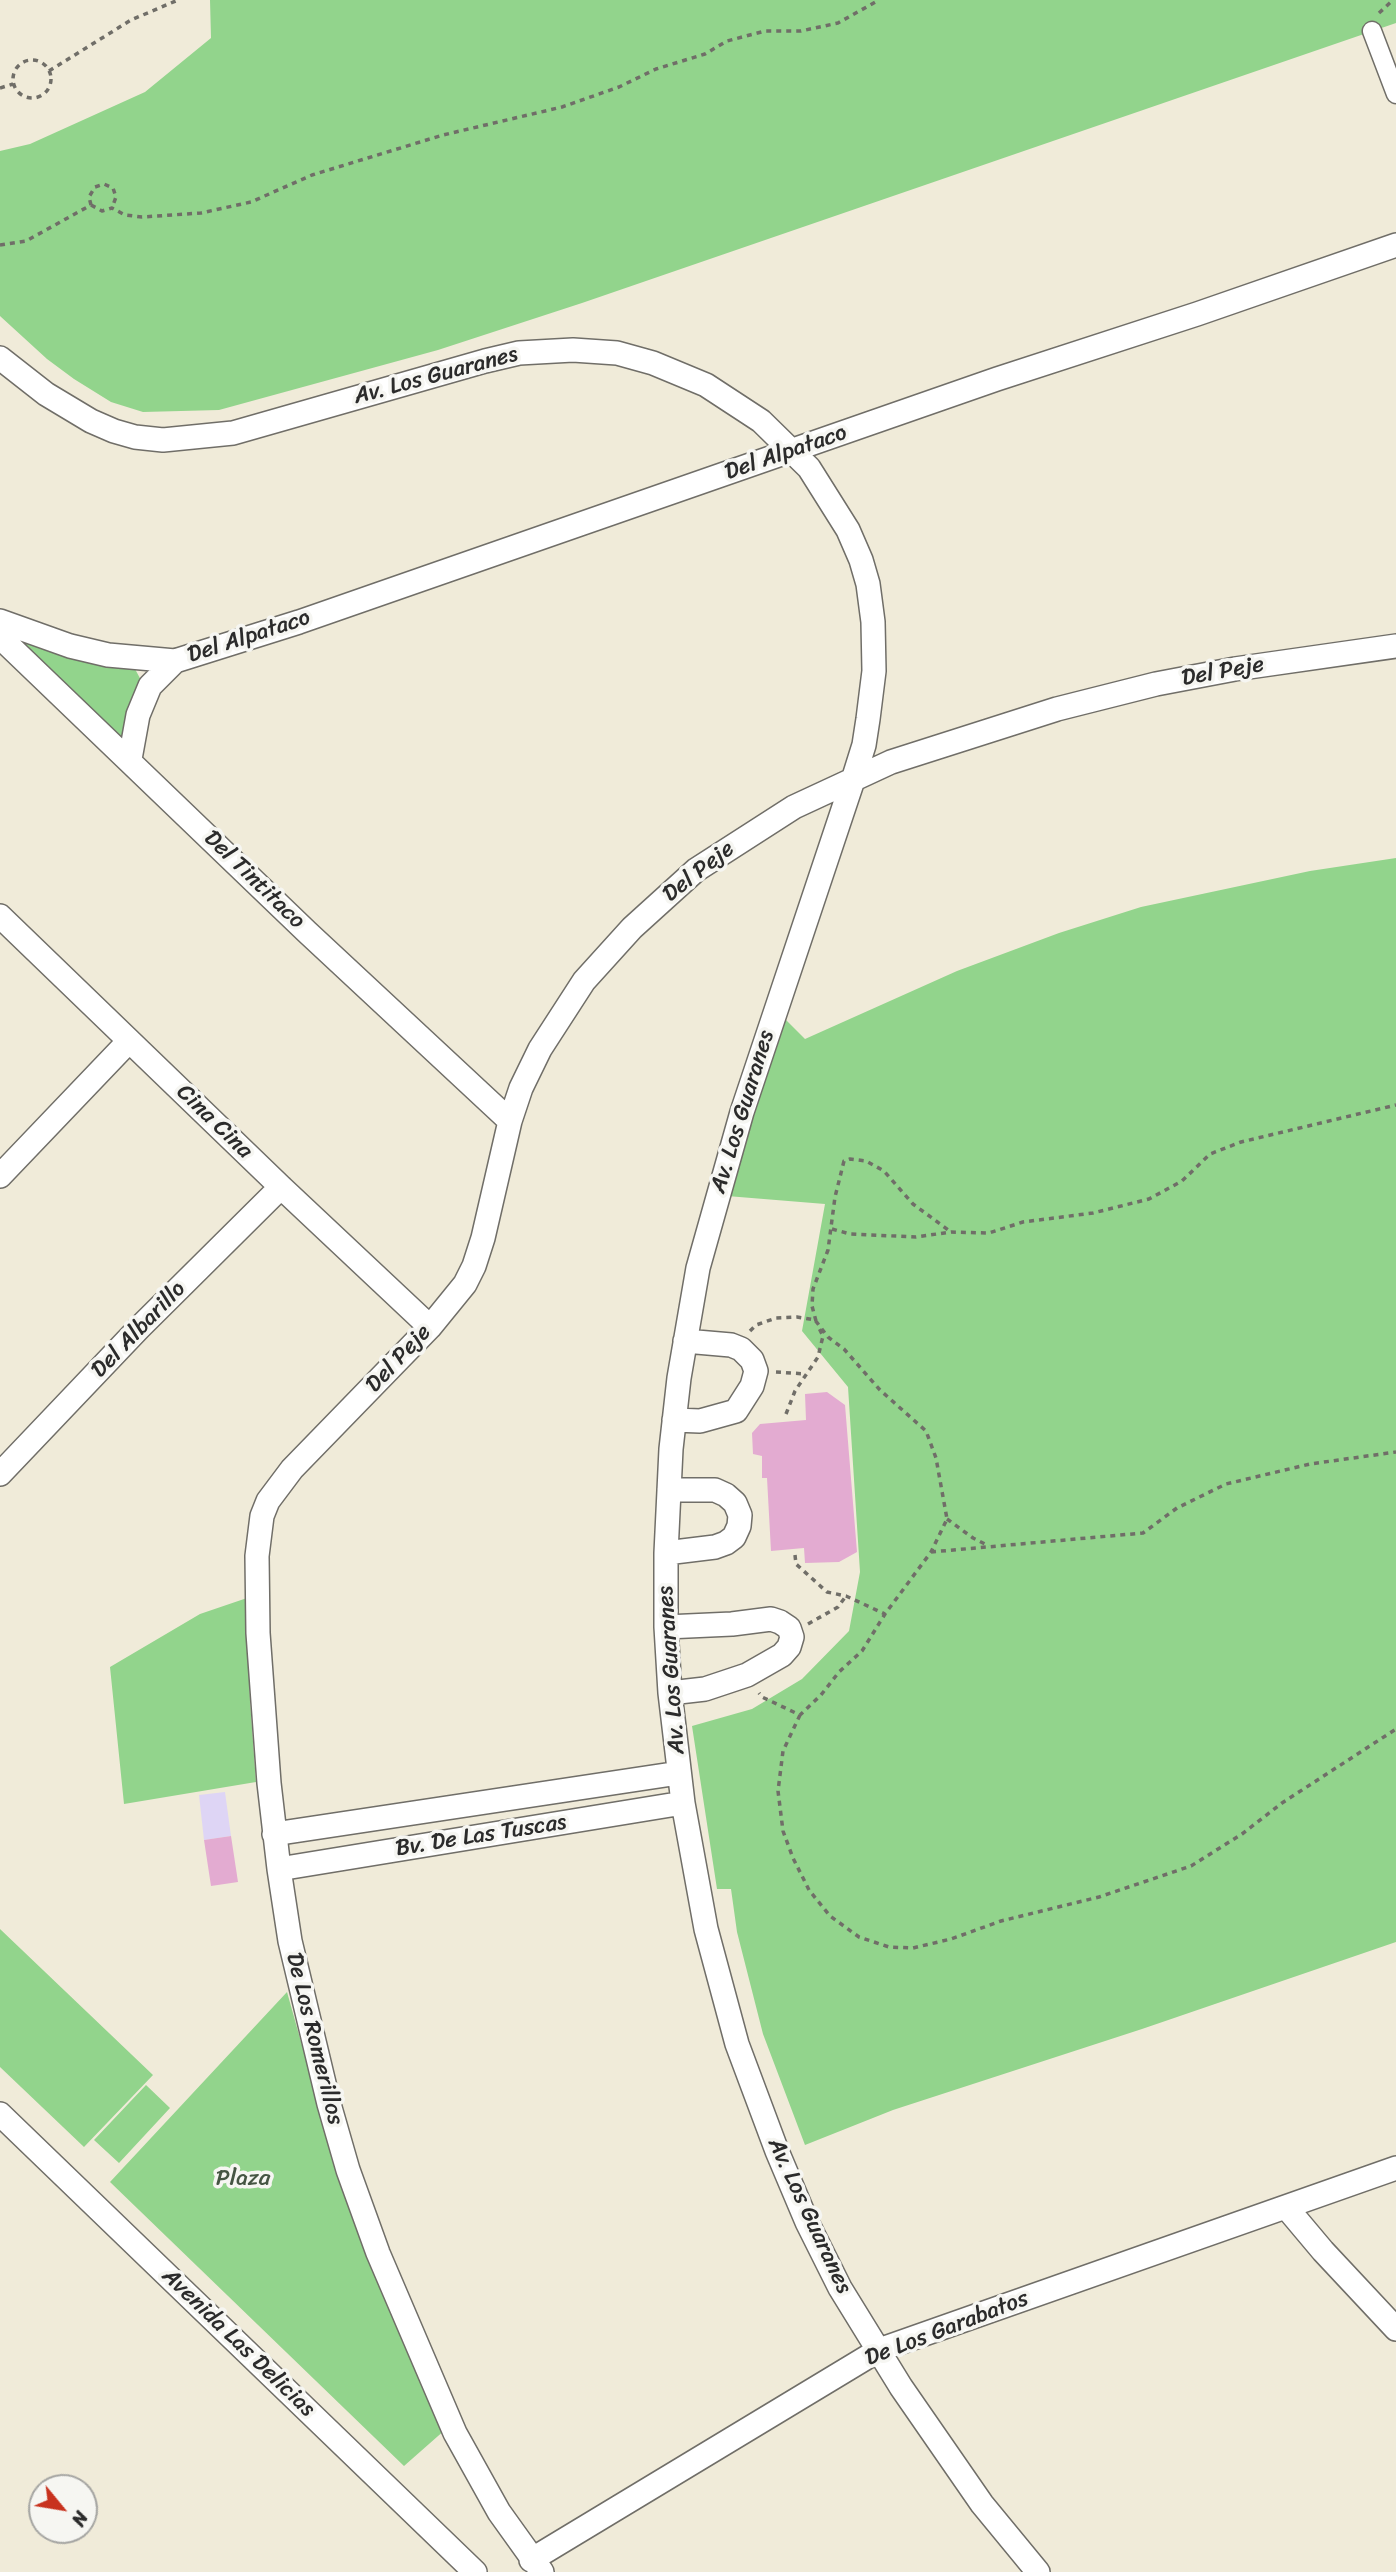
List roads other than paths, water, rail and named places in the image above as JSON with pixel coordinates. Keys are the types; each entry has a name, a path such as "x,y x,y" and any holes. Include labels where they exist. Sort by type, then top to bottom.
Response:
{"street":[{"path":"1372,31 1396,94"},
{"name":"Del Alpataco","path":"0,621 70,646 108,655 175,661 299,622 998,379 1396,245"},
{"name":"Av. Los Guaranes","path":"0,358 46,394 91,421 135,437 163,440 233,433 472,364 519,354 573,350 617,354 653,363 706,385 761,421 794,451 821,484 838,511 861,560 868,584 873,622 874,671 864,745 726,1161 698,1268 685,1341 674,1420 666,1553 666,1627 670,1693 683,1803 706,1929 737,2044 776,2151 840,2288 901,2387 982,2504 1038,2572"},
{"name":"Del Tintitaco","path":"0,636 307,932 510,1121"},
{"name":"Del Peje","path":"292,1469 430,1327 465,1284 483,1238 510,1121 521,1088 540,1049 584,981 632,928 696,870 794,807 891,762 1045,713 1156,684 1235,669 1396,646"},
{"path":"134,658 150,686"},
{"name":"Del Alpataco","path":"130,759 138,715 150,686 175,661"},
{"name":"Cina Cina","path":"0,916 430,1327"},
{"path":"0,1176 129,1041"},
{"name":"Del Albarillo","path":"0,1475 139,1328 281,1187"},
{"path":"674,1420 700,1421 736,1411 752,1385 756,1371 752,1360 741,1349 685,1341"},
{"name":"De Los Romerillos","path":"292,1469 275,1489 262,1516 257,1556 260,1671 274,1834 299,1986 348,2170 374,2242 455,2433 499,2512 536,2566"},
{"path":"666,1553 726,1544 734,1537 740,1515 735,1503 715,1490 669,1490"},
{"path":"666,1627 771,1619 780,1622 792,1637 789,1647 782,1655 747,1675 705,1689 670,1693"},
{"name":"Bv. De Las Tuscas","path":"274,1834 679,1773"},
{"name":"Bv. De Las Tuscas","path":"279,1869 683,1803"},
{"name":"Avenida Las Delicias","path":"0,2114 475,2572"},
{"name":"De Los Garabatos","path":"536,2566 879,2350 1396,2168"},
{"path":"1286,2207 1330,2259 1396,2329"}],"park label":[{"name":"Plaza","path":"243,2179"}]}
